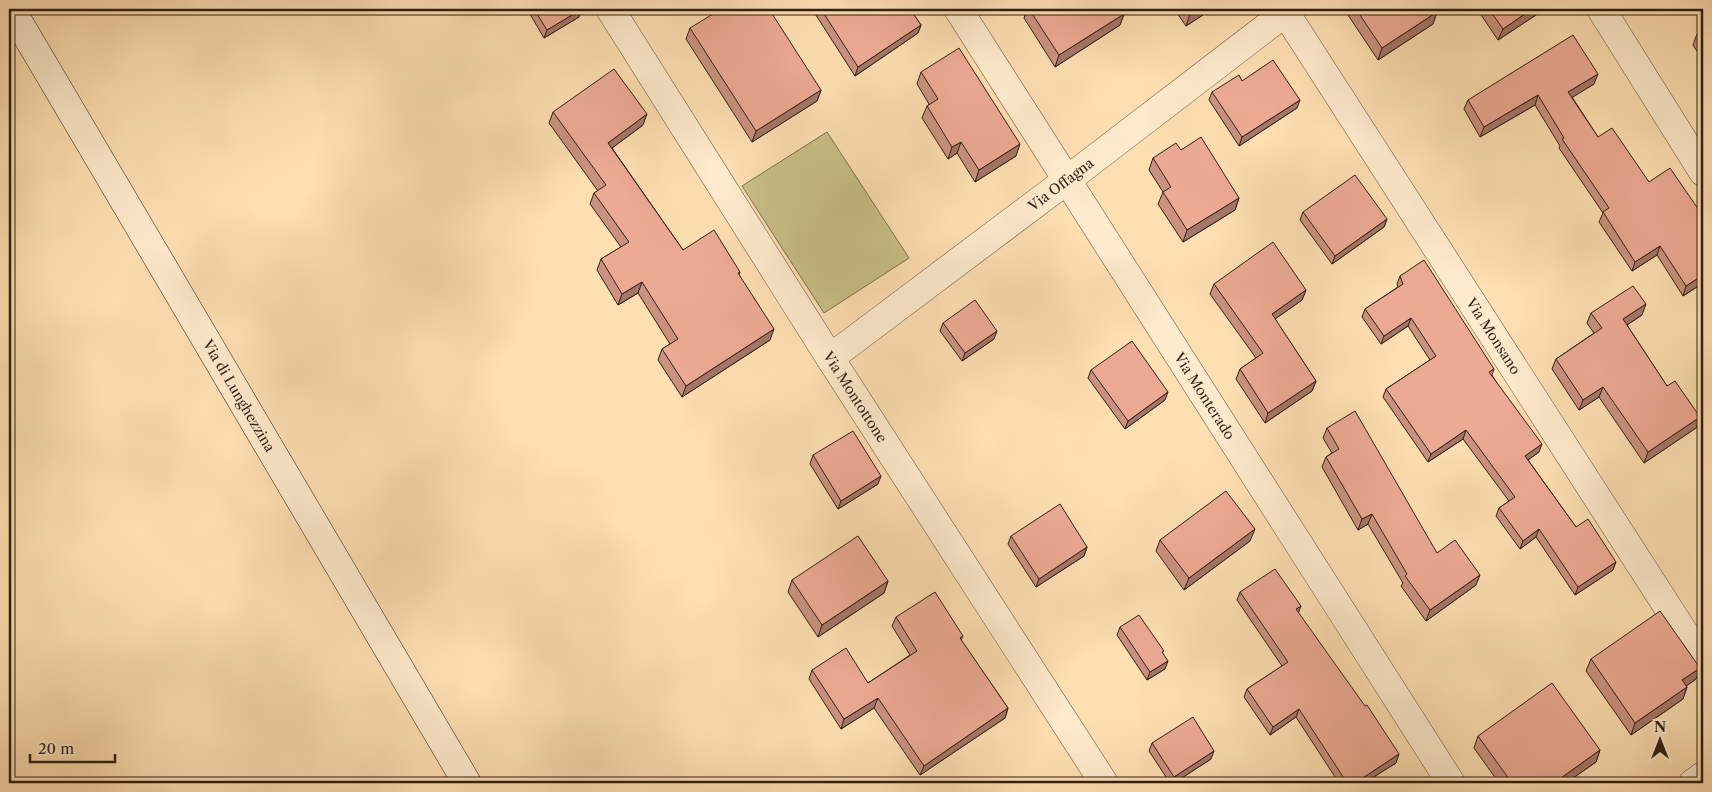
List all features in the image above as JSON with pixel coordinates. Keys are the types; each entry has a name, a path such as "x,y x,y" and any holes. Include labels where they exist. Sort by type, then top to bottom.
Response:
{"street":[{"name":"Via di Lunghezzina","path":"11,9 467,783"},
{"name":"Via Montottone","path":"610,9 830,358 1104,783"},
{"name":"Via Monterado","path":"958,9 1450,783"},
{"path":"1601,9 1703,172"},
{"name":"Via Offagna","path":"830,358 1067,180 1286,10"},
{"name":"Via Monsano","path":"1286,10 1703,662"},
{"path":"1693,783 1703,776"}],"shaded area":[{"path":"827,132 909,258 824,313 742,186"}],"building":[{"path":"534,9 582,9 547,30"},
{"path":"721,9 769,9 821,90 756,131 690,28"},
{"path":"821,9 910,9 921,25 858,67"},
{"path":"1029,9 1121,9 1124,14 1059,55"},
{"path":"1186,9 1198,9 1190,14"},
{"path":"1356,9 1435,9 1437,12 1382,48"},
{"path":"1489,9 1532,9 1503,29"},
{"path":"1703,30 1703,43 1697,34"},
{"path":"1573,35 1598,74 1568,92 1598,137 1612,128 1649,182 1670,168 1703,216 1703,275 1686,286 1660,246 1635,262 1603,212 1609,208 1562,139 1564,138 1538,95 1484,127 1468,100"},
{"path":"959,48 1020,144 979,170 961,142 952,147 927,106 938,99 921,72"},
{"path":"1273,60 1300,100 1242,137 1212,92 1239,75 1242,81"},
{"path":"614,69 647,114 608,143 683,250 714,230 740,272 738,273 774,329 686,386 662,349 678,339 642,282 622,294 601,259 629,242 594,193 606,185 553,112"},
{"path":"1201,137 1239,198 1187,230 1163,192 1171,187 1153,158 1176,143 1181,150"},
{"path":"1355,175 1387,219 1335,256 1303,212"},
{"path":"1273,242 1306,290 1272,314 1316,381 1268,413 1240,369 1263,353 1214,284"},
{"path":"1424,260 1494,369 1489,372 1542,444 1525,456 1576,527 1588,519 1616,562 1578,587 1539,529 1523,541 1499,508 1515,497 1466,430 1431,454 1386,389 1436,356 1411,318 1384,336 1365,309 1403,284 1400,276"},
{"path":"1633,286 1646,304 1623,319 1667,386 1675,381 1700,417 1648,452 1603,387 1583,400 1556,359 1602,328 1591,313"},
{"path":"975,300 997,331 965,353 943,323"},
{"path":"1132,341 1168,392 1128,421 1091,370"},
{"path":"1355,411 1437,553 1455,540 1480,575 1430,610 1405,576 1407,574 1372,514 1362,519 1326,457 1339,449 1327,428"},
{"path":"853,431 881,476 841,501 813,455"},
{"path":"1226,491 1255,529 1189,578 1160,540"},
{"path":"1060,504 1087,547 1039,579 1011,536"},
{"path":"858,536 888,581 822,625 792,580"},
{"path":"1275,569 1301,606 1296,609 1365,706 1367,705 1399,754 1355,783 1347,783 1299,709 1273,727 1247,689 1288,662 1240,592"},
{"path":"935,592 963,636 960,638 1008,708 924,766 878,698 844,719 812,670 846,648 868,683 917,651 896,617"},
{"path":"1660,611 1700,668 1682,680 1687,687 1635,723 1591,659"},
{"path":"1139,615 1164,651 1162,652 1168,661 1150,672 1120,627"},
{"path":"1552,683 1600,750 1554,783 1512,783 1478,736"},
{"path":"1193,717 1214,751 1174,777 1152,743"}]}
